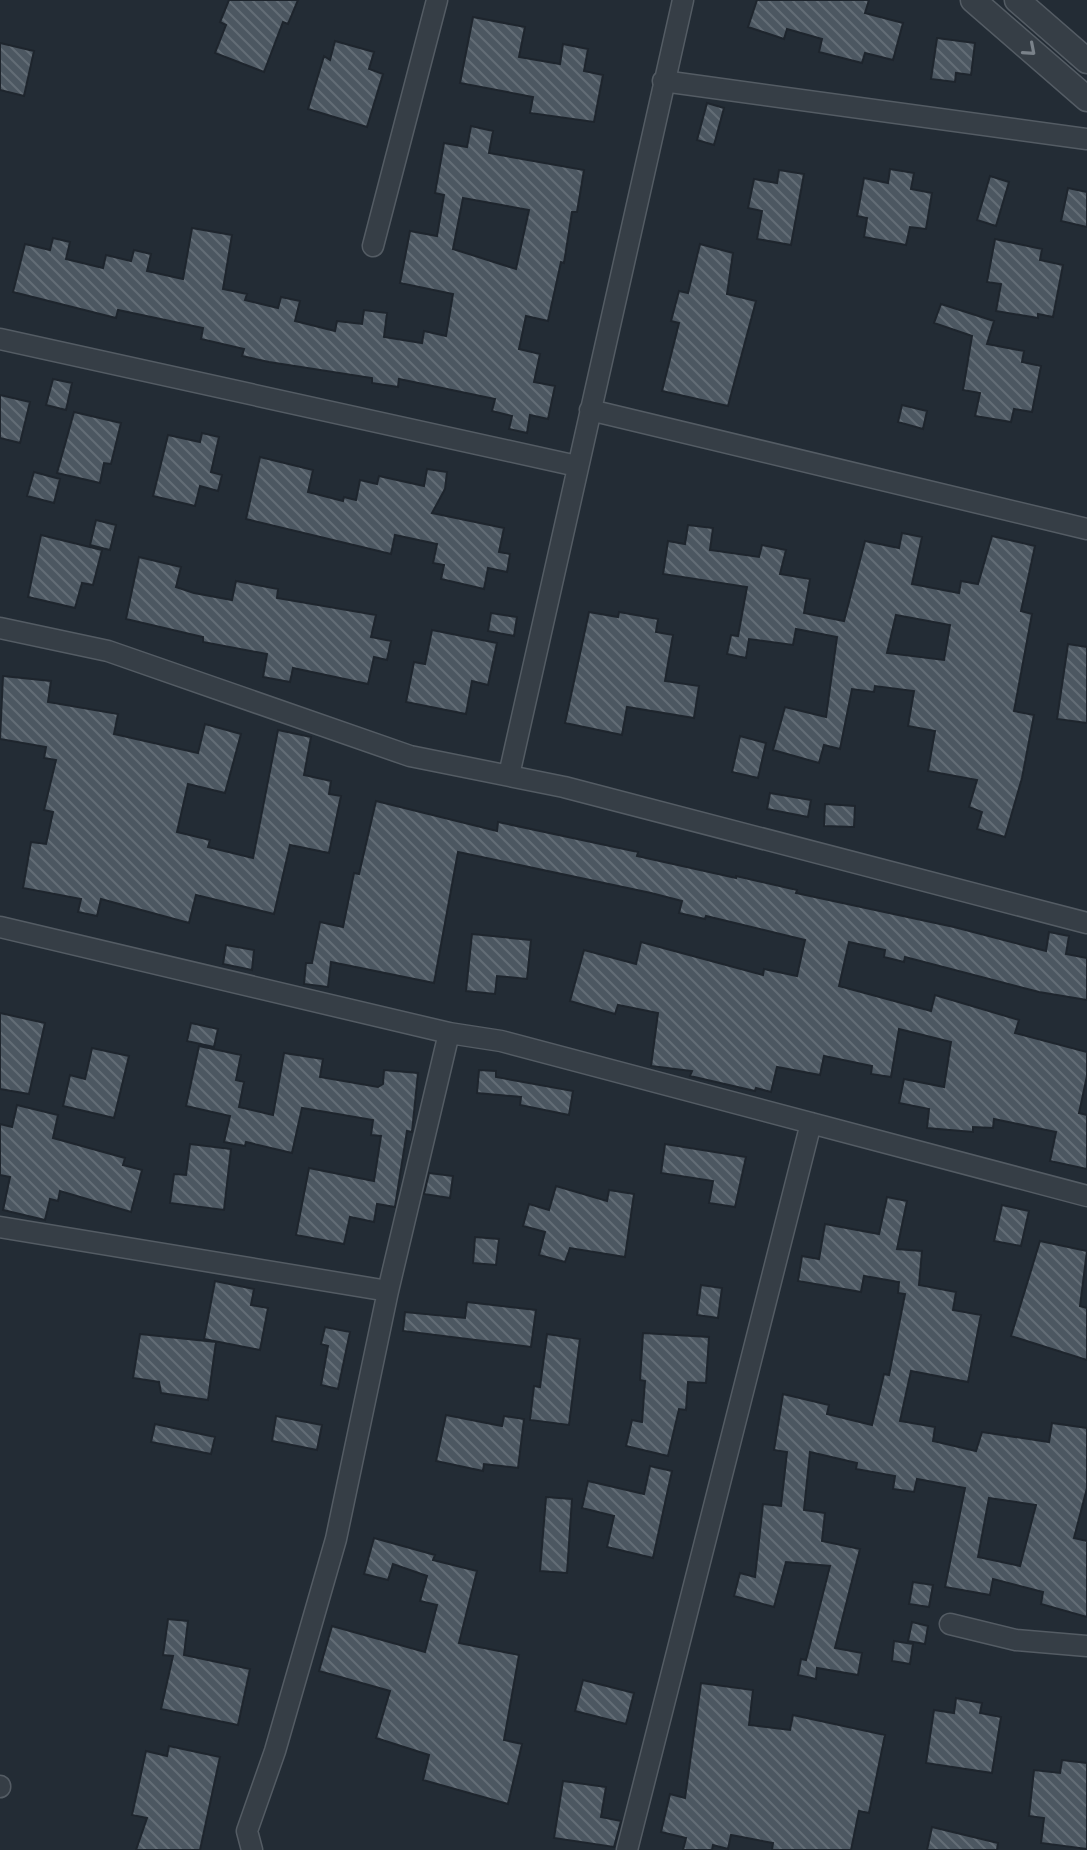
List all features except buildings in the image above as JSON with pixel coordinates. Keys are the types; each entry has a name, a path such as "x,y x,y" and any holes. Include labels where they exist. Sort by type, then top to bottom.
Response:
{"street":[{"path":"373,246 437,0"},
{"path":"509,775 683,0"},
{"path":"973,0 1087,99"},
{"path":"1017,0 1087,61"},
{"path":"663,81 1087,139"},
{"path":"0,339 577,466"},
{"path":"590,410 1087,529"},
{"path":"0,628 108,651 410,756 509,775 1087,923"},
{"path":"0,927 449,1033 501,1041 1087,1196"},
{"path":"252,1850 247,1831 275,1751 336,1539 388,1291 449,1033"},
{"path":"627,1850 811,1123"},
{"path":"0,1227 388,1291"},
{"path":"950,1624 1016,1640 1087,1646"}]}
